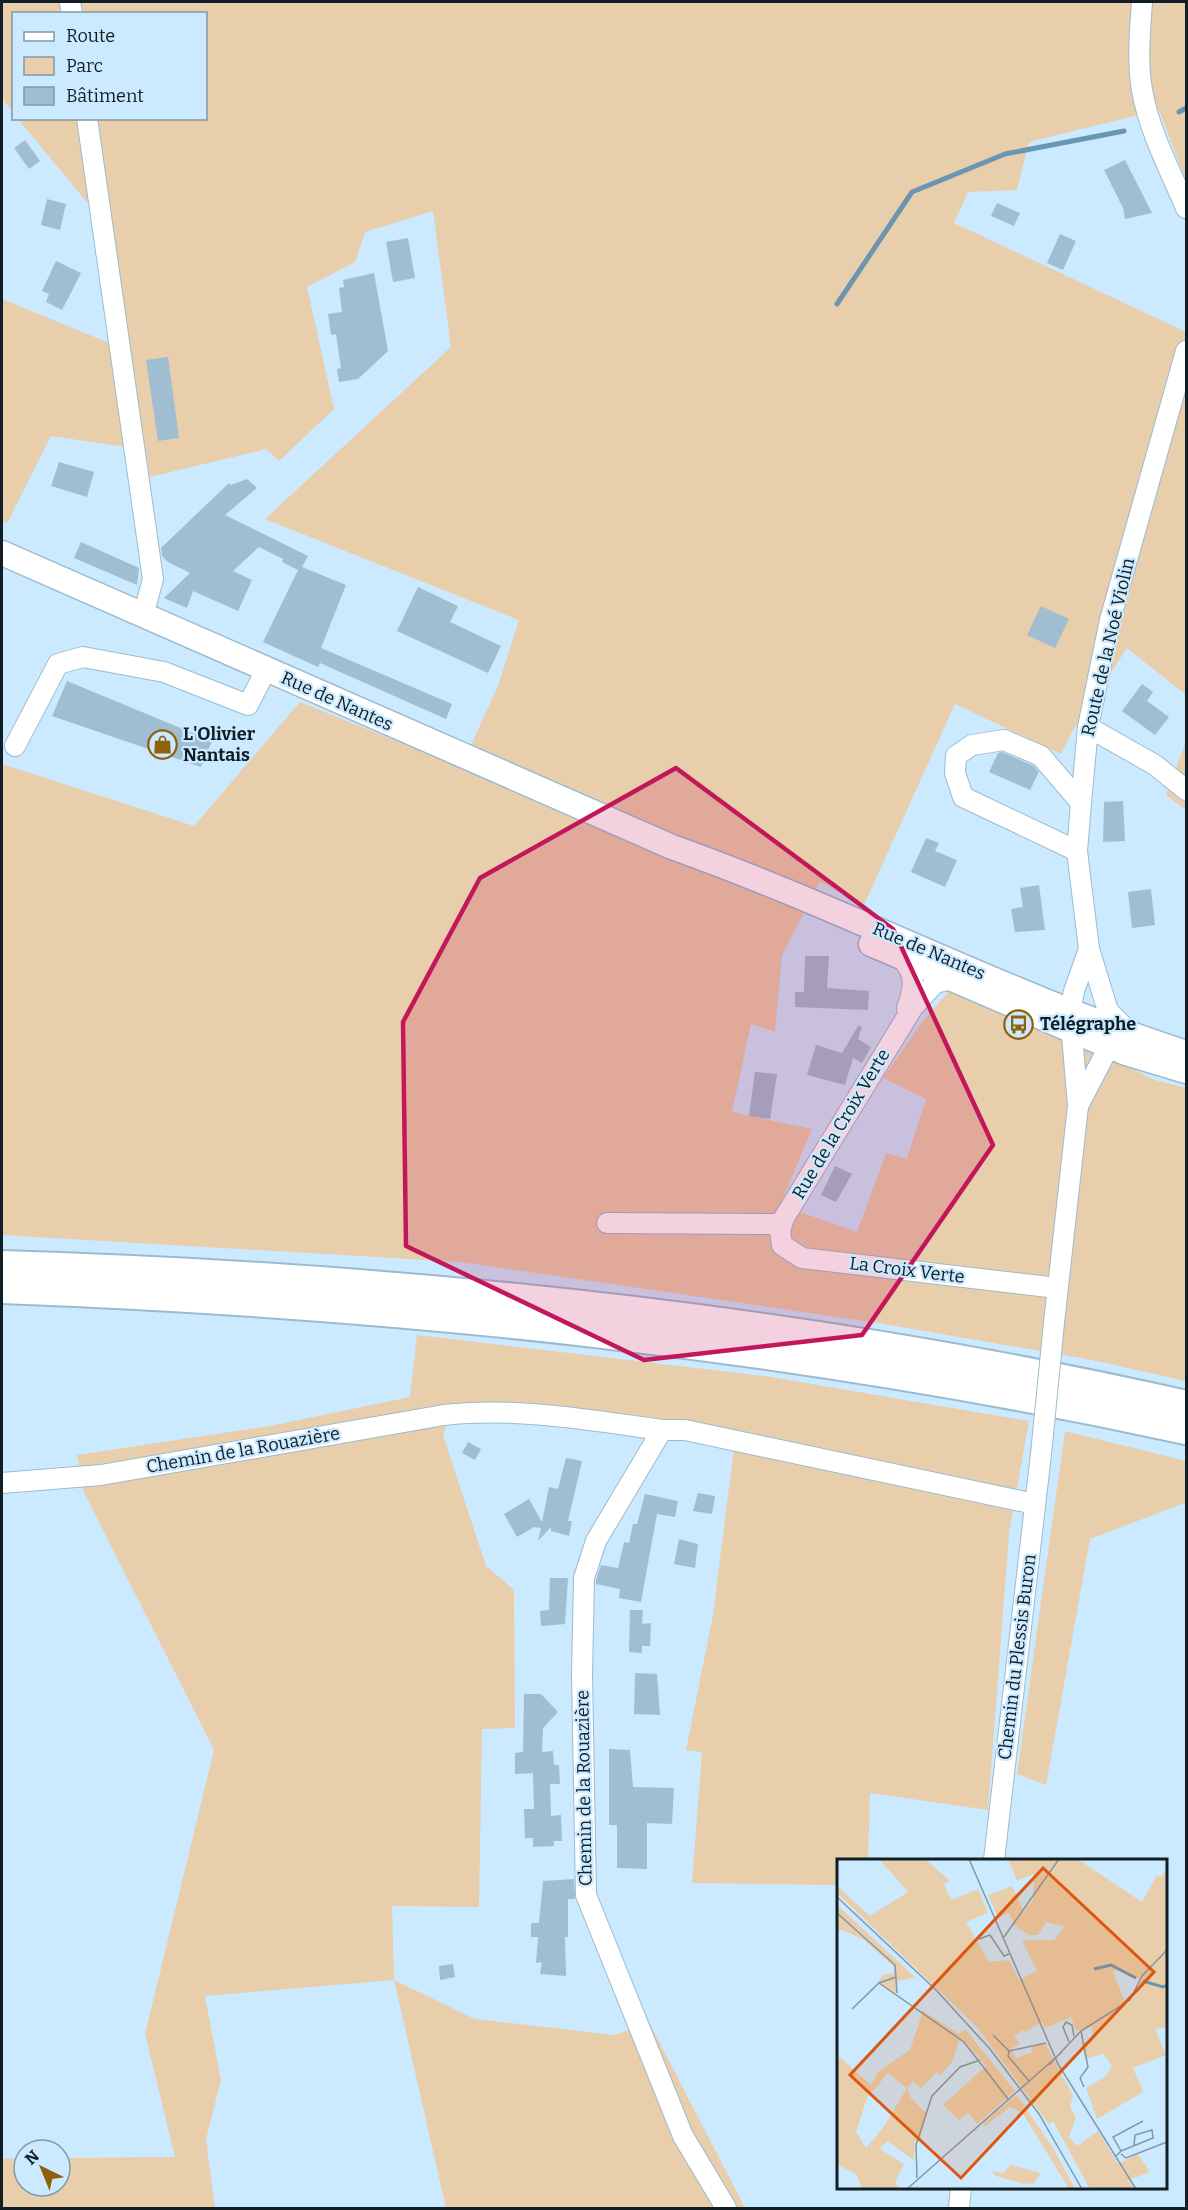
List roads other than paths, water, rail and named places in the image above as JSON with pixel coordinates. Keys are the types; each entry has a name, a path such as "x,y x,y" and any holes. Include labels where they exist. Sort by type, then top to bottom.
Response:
{"highway":[{"path":"2,1265 233,1275 370,1285 631,1311 796,1333 993,1364 1186,1405"},
{"path":"2,1289 363,1309 617,1334 876,1370 1186,1430"}],"main road":[{"name":"Rue de Nantes","path":"2,554 672,847 739,882 1032,1001 1096,1031 1186,1053"},
{"name":"Rue de Nantes","path":"906,951 934,979 1032,1001"},
{"path":"934,979 969,977 1032,1001"},
{"path":"934,979 1021,1001 1186,1071"}],"street":[{"path":"1142,2 1139,52 1142,89 1152,127 1186,208"},
{"path":"87,120 153,579 143,616"},
{"name":"Route de la Noé Violin","path":"1096,1031 1108,1011 1089,949 1077,851 1088,727 1110,620 1186,351"},
{"path":"15,746 58,664 83,657 164,672 248,705 266,670"},
{"path":"1088,727 1155,765 1186,790"},
{"path":"1077,851 963,797 955,773 956,756 972,745 1004,740 1041,756 1081,803"},
{"name":"Route de la Noé Violin","path":"1089,949 1079,976 1096,1031"},
{"path":"1079,976 1058,992 1032,1001 1060,1038 1083,1077"},
{"name":"Rue de la Croix Verte","path":"782,1224 900,1024 934,979"},
{"name":"Route de la Noé Violin","path":"1096,1031 1098,983"},
{"path":"1083,1077 1096,1031"},
{"path":"1096,1031 1186,1061"},
{"path":"1057,1288 1078,1106 1083,1077 1096,1031"},
{"path":"607,1223 782,1224"},
{"name":"La Croix Verte","path":"782,1224 780,1231 782,1245 802,1258 1057,1288"},
{"name":"Chemin du Plessis Buron","path":"994,1859 1041,1454 1057,1288"},
{"name":"Chemin de la Rouazière","path":"2,1483 101,1474 444,1415 480,1411 525,1412 662,1430 685,1430 1035,1504"},
{"name":"Chemin de la Rouazière","path":"662,1430 596,1541 584,1578 582,1674 586,1895 683,2136 726,2208"},
{"path":"959,2208 961,2189"}],"waterway":[{"path":"1179,112 1186,108"},
{"path":"837,304 912,192 1005,154 1124,131"}],"place":[{"name":"L'Olivier Nantais","path":"162,744"},
{"name":"Télégraphe","path":"1019,1024"}]}
